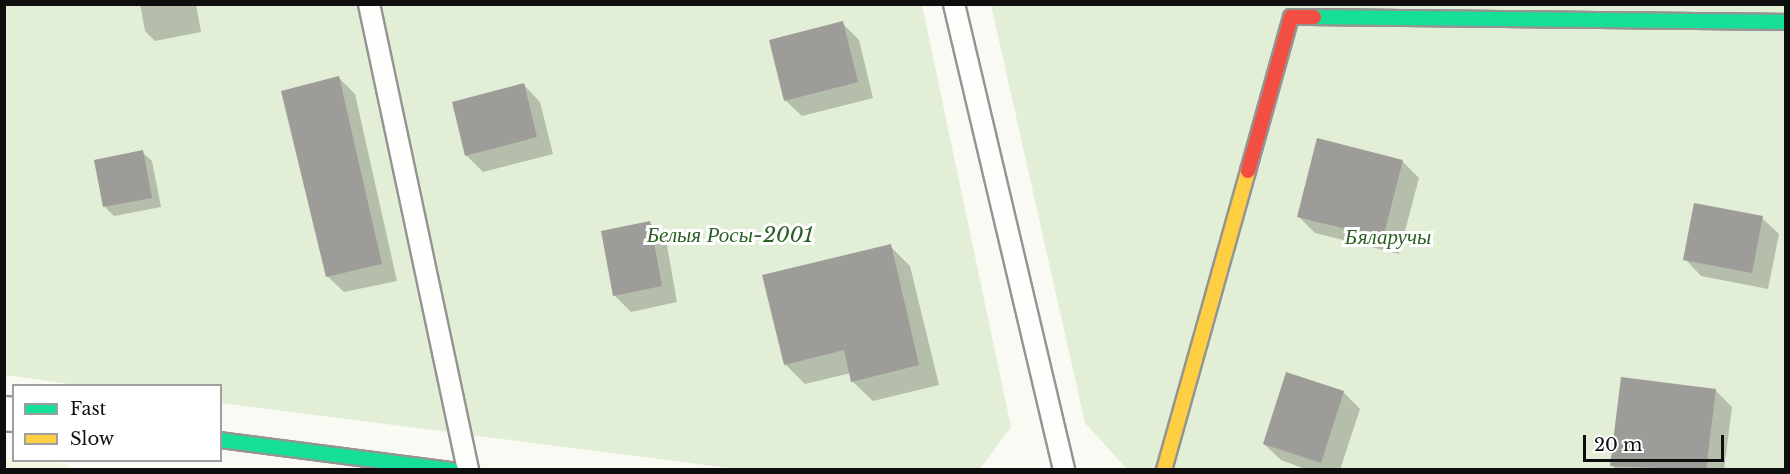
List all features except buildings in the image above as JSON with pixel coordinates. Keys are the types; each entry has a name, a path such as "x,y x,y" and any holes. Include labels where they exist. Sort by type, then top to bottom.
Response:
{"street":[{"path":"1164,470 1291,17 1785,22"},
{"path":"222,440 451,470"}],"lane":[{"path":"369,4 468,470"},
{"path":"954,4 1064,470"}],"green space":[{"name":"Белыя Росы-2001","path":"5,5 922,5 1011,427 980,469 745,470 222,403 222,384 70,384 5,375"},
{"name":"Бяларучы","path":"991,5 1785,5 1785,469 1127,469 1085,423"},
{"path":"4,459 12,460 12,462 67,464 72,469 5,469"}],"traffic: fast":[{"path":"1314,17 1786,22"},
{"path":"222,440 451,470"}],"traffic: slow":[{"path":"1164,470 1248,171"}],"traffic: jam":[{"path":"1248,171 1291,17 1314,17"}]}
